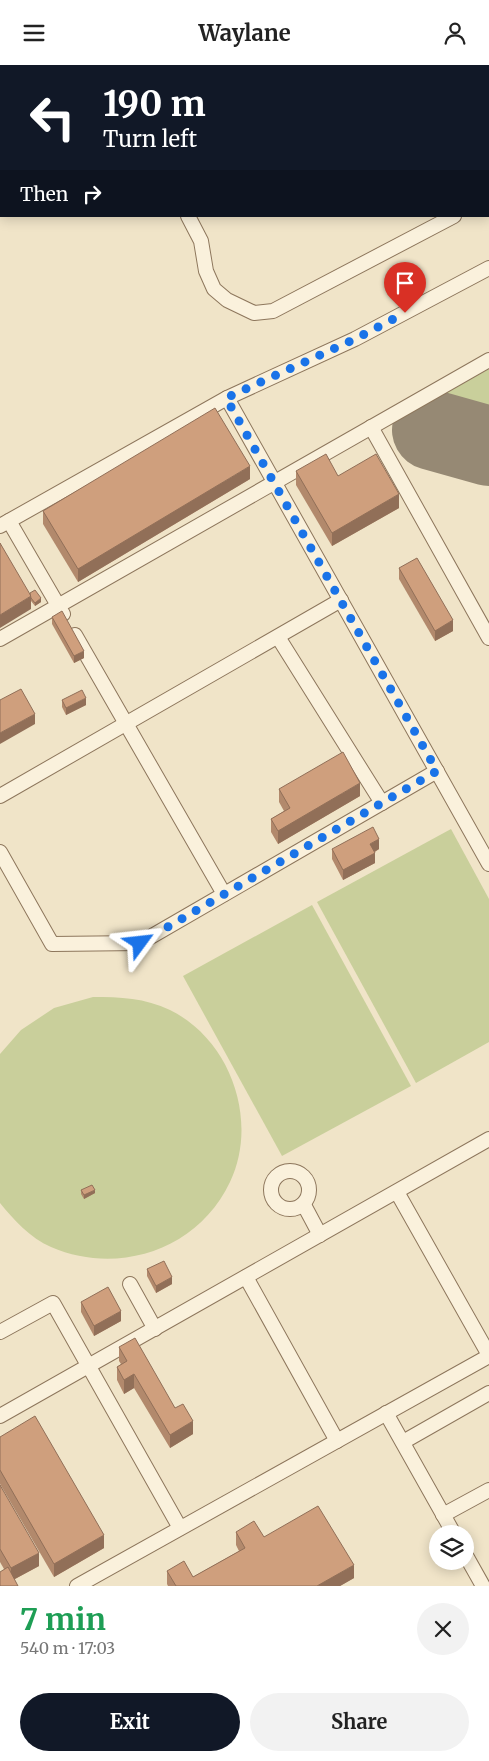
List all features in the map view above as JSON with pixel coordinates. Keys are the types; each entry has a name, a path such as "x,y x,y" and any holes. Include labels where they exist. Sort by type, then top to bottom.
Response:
{"lane":[{"path":"189,217 201,241 206,271 214,289 227,300 254,313 273,311 452,217"},
{"path":"224,894 58,606 5,523 226,398 355,339 489,269"},
{"path":"0,639 489,359"},
{"path":"226,398 489,864"},
{"path":"371,427 489,638"},
{"path":"0,796 341,601"},
{"path":"278,637 382,803"},
{"path":"0,852 52,943 140,943 437,771"},
{"path":"0,1416 489,1139"},
{"path":"77,1586 489,1356 396,1192"},
{"path":"304,1205 320,1235"},
{"path":"246,1277 337,1441"},
{"path":"130,1285 154,1329"},
{"path":"0,1332 53,1303 180,1528"},
{"path":"403,1442 489,1393"},
{"path":"386,1413 449,1525"},
{"path":"443,1515 489,1490"},
{"path":"474,1570 483,1586"}],"green space":[{"path":"489,369 489,415 437,398"},
{"path":"451,829 489,899 489,1042 416,1083 317,902"},
{"path":"312,905 411,1086 282,1156 183,976"},
{"path":"93,997 123,998 151,1003 170,1010 191,1024 209,1041 223,1062 234,1084 240,1109 241,1134 238,1158 230,1182 216,1206 198,1225 177,1240 154,1251 129,1257 103,1259 77,1255 51,1247 29,1234 0,1203 0,1054 21,1030 54,1008"}],"building":[{"path":"215,408 250,466 78,569 43,511"},
{"path":"326,454 338,476 376,454 399,494 332,533 296,471"},
{"path":"0,543 31,596 0,615"},
{"path":"417,558 453,620 435,631 399,568"},
{"path":"35,590 41,598 35,603 30,593"},
{"path":"62,611 84,651 74,656 52,617"},
{"path":"21,689 35,714 0,733 0,700"},
{"path":"82,690 86,698 66,708 62,700"},
{"path":"343,752 360,783 278,831 271,819 290,808 279,789"},
{"path":"373,827 379,839 370,844 375,853 343,870 332,849"},
{"path":"92,1185 95,1190 84,1195 81,1190"},
{"path":"164,1261 172,1277 156,1286 147,1269"},
{"path":"108,1287 121,1311 94,1326 81,1302"},
{"path":"135,1338 175,1408 183,1404 193,1421 170,1435 134,1374 124,1380 117,1367 127,1361 119,1347"},
{"path":"35,1416 104,1535 54,1564 0,1470 0,1437"},
{"path":"0,1485 39,1553 11,1568 0,1549"},
{"path":"318,1506 354,1565 317,1586 176,1586 167,1571 184,1561 193,1577 245,1548 236,1532 254,1521 264,1537"},
{"path":"8,1567 18,1586 0,1586 0,1572"}],"runway":[{"path":"432,430 489,446"}],"route":[{"path":"140,943 437,771 226,398 355,339 405,313"}]}
